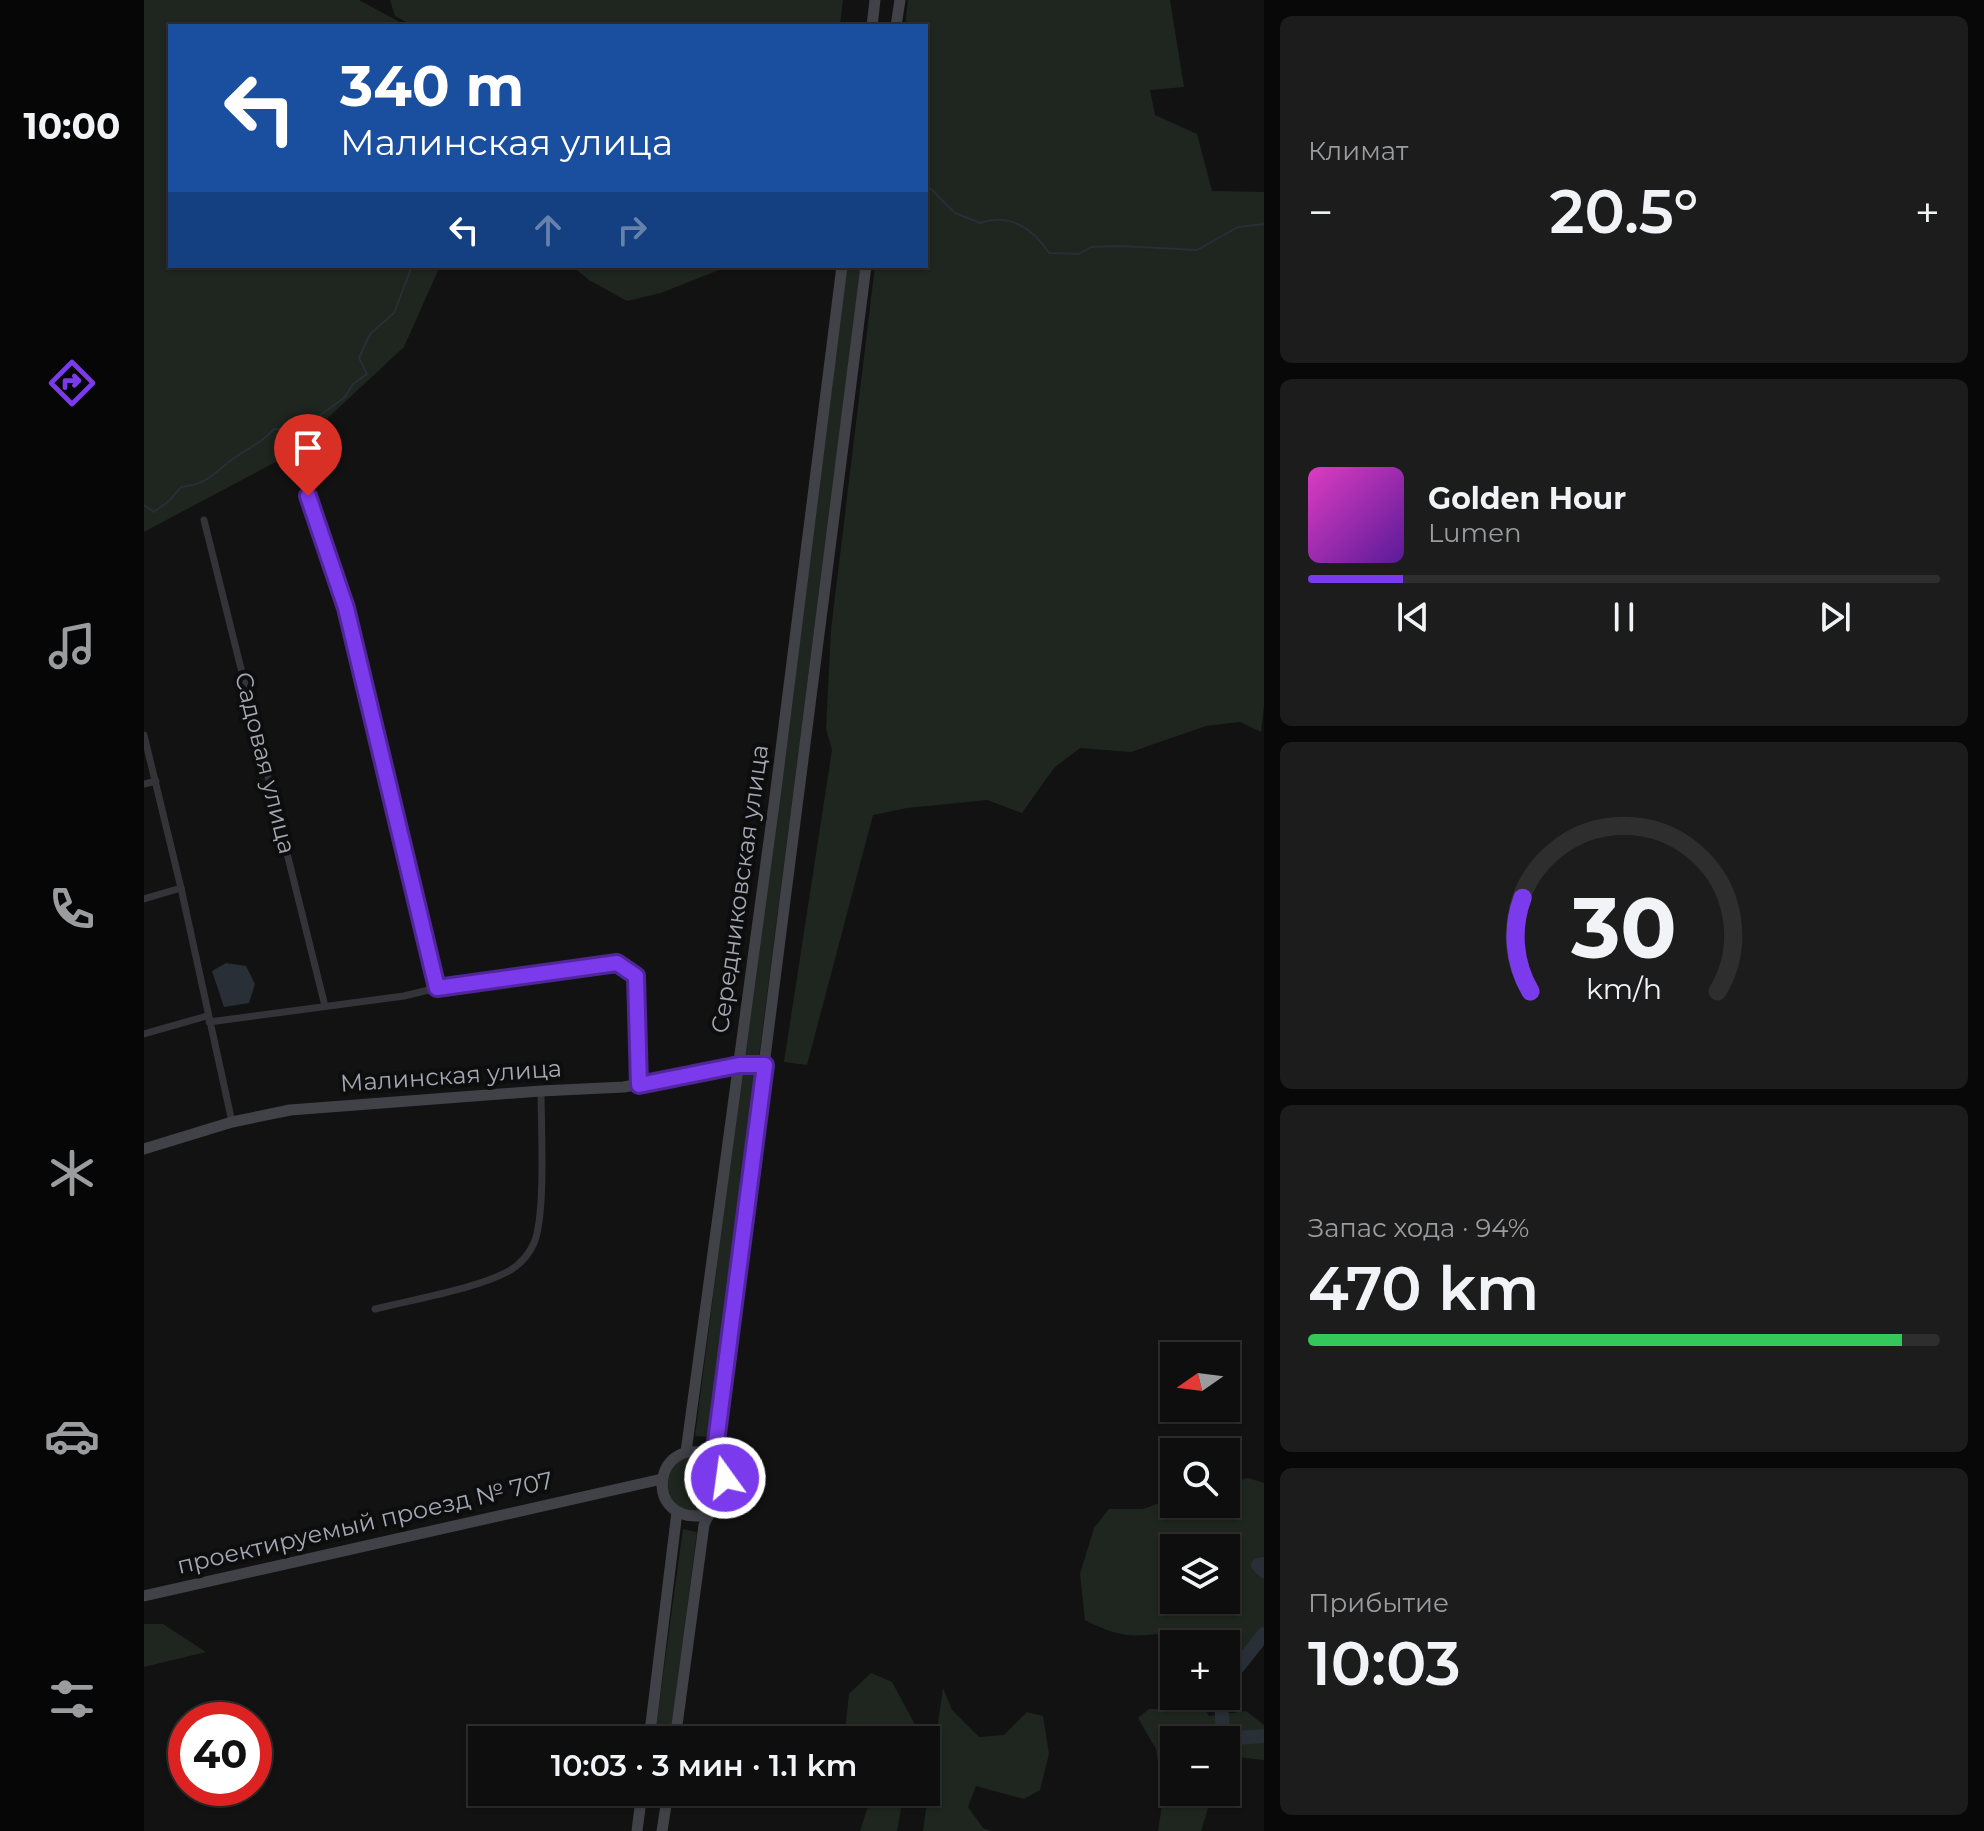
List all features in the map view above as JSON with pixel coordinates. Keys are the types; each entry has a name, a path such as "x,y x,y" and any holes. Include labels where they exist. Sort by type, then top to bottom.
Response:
{"street":[{"path":"872,24 875,0"},
{"path":"896,24 900,0"},
{"name":"Середниковская улица","path":"686,1452 842,268"},
{"name":"Середниковская улица","path":"677,1726 707,1515 718,1506 724,1493 723,1471 714,1457 866,268"},
{"path":"836,310 848,306 861,311"},
{"path":"299,468 346,608 437,988"},
{"name":"Садовая улица","path":"204,520 325,1006"},
{"path":"144,735 232,1122"},
{"path":"144,784 156,781"},
{"path":"144,899 181,888"},
{"path":"144,1034 208,1019 404,996 437,988 617,963 636,976 639,1085"},
{"name":"Малинская улица","path":"144,1149 232,1122 290,1110 639,1085 739,1065 765,1065"},
{"path":"375,1309 463,1288 515,1268 528,1255 536,1241 540,1203 541,1091"},
{"path":"707,1515 690,1517 677,1512 666,1501 662,1479 668,1464 686,1452 714,1457"},
{"name":"проектируемый проезд № 707","path":"144,1596 662,1479"},
{"path":"651,1726 677,1512"},
{"path":"637,1831 640,1806"},
{"path":"662,1831 666,1806"}],"shaded area":[{"path":"144,0 359,0 403,24 168,24 168,268 439,268 404,347 287,456 144,532"},
{"path":"390,0 843,0 840,24 409,24 395,16"},
{"path":"908,0 1170,0 1184,87 1150,90 1155,115 1197,134 1212,191 1264,192 1264,705 1261,732 1240,722 1206,726 1131,752 1080,748 1054,768 1022,813 987,800 907,808 873,815 807,1065 784,1062 832,750 826,729 831,630 875,268 928,268 928,24 905,24"},
{"path":"574,268 724,268 661,293 627,301 589,280"},
{"path":"846,268 861,268 710,1437 695,1436"},
{"path":"226,963 246,966 255,984 249,1003 224,1007 212,971"},
{"path":"694,1456 714,1464 722,1484 714,1504 694,1512 674,1504 666,1484 674,1464"},
{"path":"1248,1478 1264,1483 1264,1632 1240,1657 1240,1630 1160,1630 1160,1633 1139,1635 1119,1633 1085,1620 1080,1574 1094,1528 1109,1509 1143,1509 1160,1503 1160,1518 1240,1518 1240,1480"},
{"path":"683,1529 697,1532 672,1726 656,1726"},
{"path":"144,1624 163,1624 206,1652 144,1667"},
{"path":"871,1673 892,1682 916,1726 846,1726 849,1694"},
{"path":"943,1688 952,1710 979,1737 1004,1735 1027,1712 1043,1716 1049,1754 1040,1790 1024,1799 976,1786 968,1807 983,1828 991,1831 923,1831 926,1806 940,1806 938,1726"},
{"path":"1149,1709 1206,1710 1209,1716 1246,1711 1264,1725 1264,1760 1240,1757 1240,1726 1160,1726 1160,1778 1156,1749 1138,1718"},
{"path":"868,1806 901,1806 897,1831 860,1831"},
{"path":"1162,1806 1209,1806 1201,1831 1158,1831"}],"waterway":[{"path":"928,186 955,213 980,223 1001,220 1019,225 1036,236 1049,253 1079,254 1091,247 1120,246 1197,250 1238,227 1264,224"},
{"path":"144,505 154,512 181,487 206,480 274,429 291,430 299,422 315,419 345,397 353,384 367,374 359,358 370,334 394,313 411,268"},
{"path":"1264,1564 1258,1565 1264,1571"},
{"path":"1240,1664 1264,1634"},
{"path":"1222,1710 1223,1739 1264,1736"}],"route":[{"path":"308,496 346,608 437,988 617,963 636,976 639,1085 739,1065 765,1065 714,1457 725,1478"}]}
